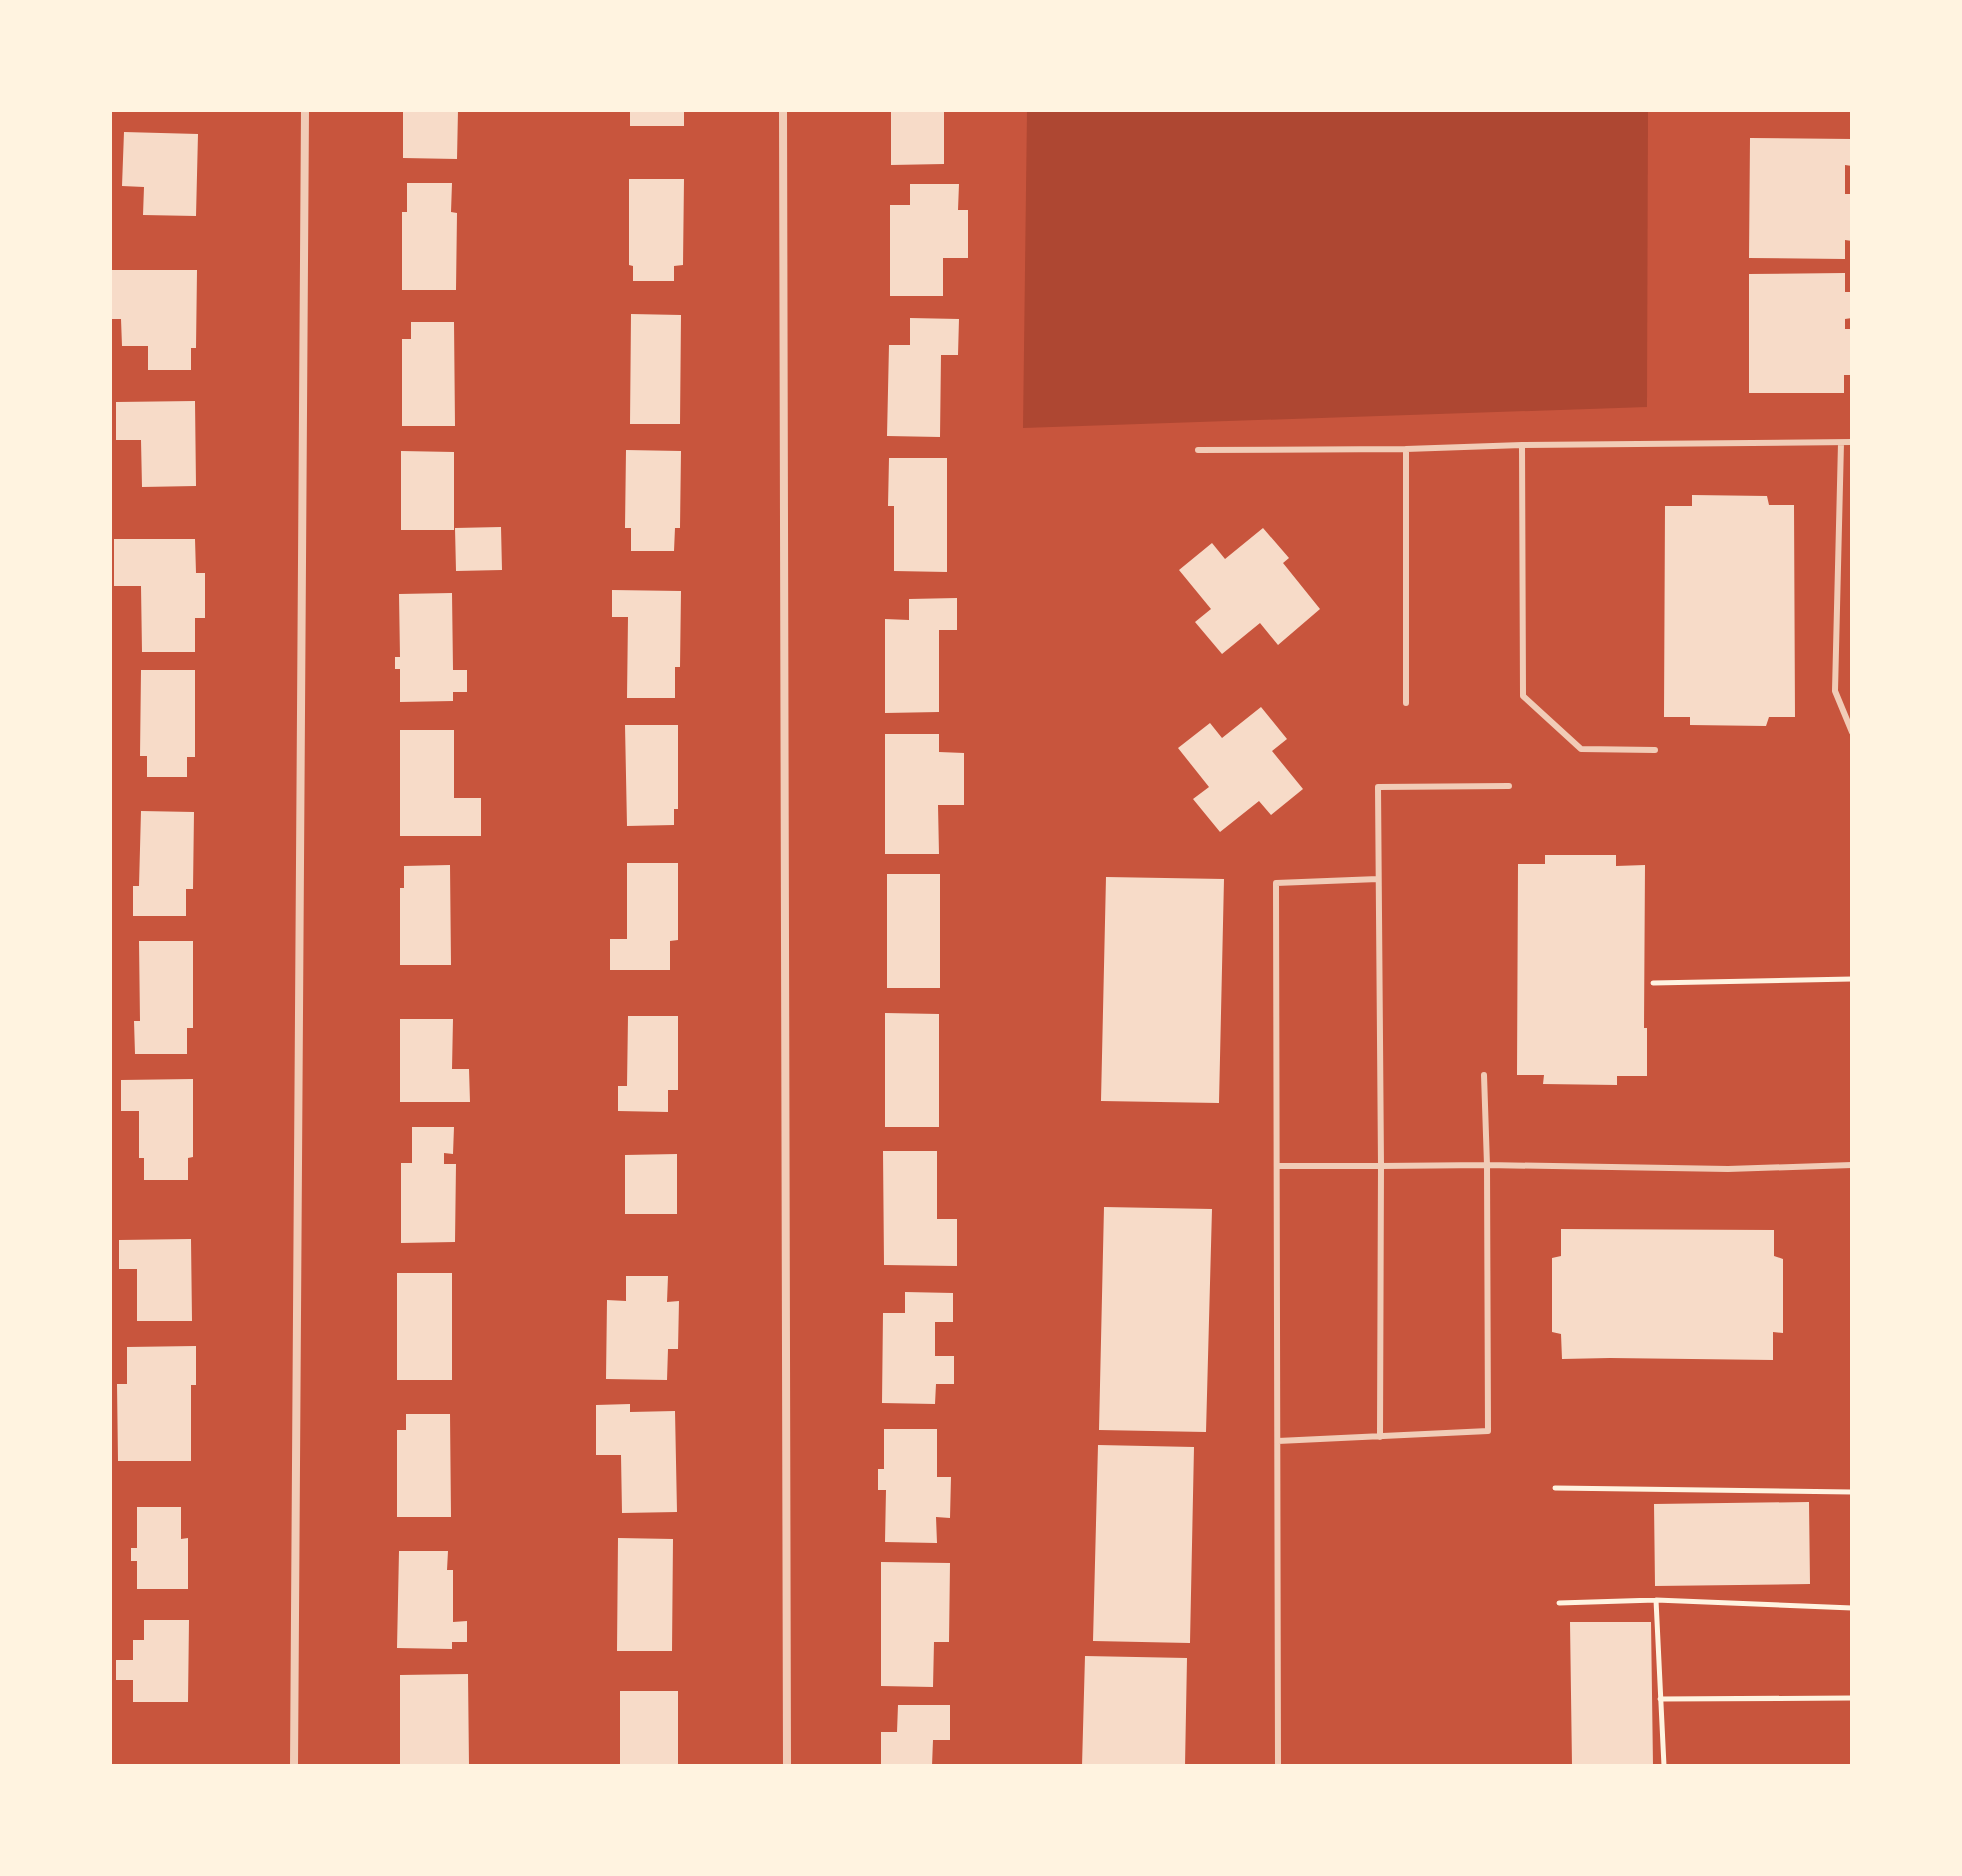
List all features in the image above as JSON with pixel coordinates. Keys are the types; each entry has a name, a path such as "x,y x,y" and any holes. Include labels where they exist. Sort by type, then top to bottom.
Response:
{"street":[{"path":"294,1766 305,110"},
{"path":"783,110 787,1766"}],"lane":[{"path":"1198,450 1852,442"},
{"path":"1841,443 1835,691 1852,732"},
{"path":"1522,445 1523,696 1581,749 1655,750"},
{"path":"1406,449 1406,703"},
{"path":"1380,1437 1378,787 1509,786"},
{"path":"1278,1766 1276,883 1378,879"},
{"path":"1278,1441 1488,1431 1484,1075"},
{"path":"1278,1166 1728,1169 1852,1165"}],"path":[{"path":"1653,983 1852,979"},
{"path":"1555,1488 1852,1492"},
{"path":"1559,1603 1656,1600 1852,1608"},
{"path":"1656,1600 1664,1766"},
{"path":"1660,1699 1852,1698"}],"shaded area":[{"path":"1027,110 1648,110 1647,407 1023,428"}],"building":[{"path":"403,110 458,110 457,159 403,158"},
{"path":"630,110 684,110 684,126 630,126"},
{"path":"891,110 944,110 944,164 891,165"},
{"path":"124,132 198,134 196,216 143,215 144,187 122,186"},
{"path":"1750,138 1852,139 1852,166 1845,165 1845,194 1852,194 1852,241 1845,240 1845,259 1749,258"},
{"path":"629,179 684,179 683,265 674,266 674,281 633,281 633,266 629,265"},
{"path":"407,183 452,183 451,212 457,213 456,290 402,290 402,212 407,212"},
{"path":"910,184 959,184 958,210 968,210 968,258 943,258 943,296 890,296 890,205 910,205"},
{"path":"112,270 197,270 196,348 191,348 191,370 148,370 148,346 122,346 121,319 112,319"},
{"path":"1845,273 1845,292 1852,292 1852,318 1845,319 1845,329 1852,329 1852,375 1844,375 1844,393 1749,393 1749,274"},
{"path":"631,314 681,315 680,424 630,424"},
{"path":"910,318 959,319 958,355 941,355 940,437 887,436 889,345 910,345"},
{"path":"411,322 454,322 455,426 402,426 402,339 411,339"},
{"path":"195,401 196,486 142,487 141,440 116,440 116,402"},
{"path":"626,450 681,451 680,528 675,528 674,551 631,551 631,528 625,528"},
{"path":"401,451 454,452 454,530 401,530"},
{"path":"889,458 947,458 947,572 894,571 894,506 888,506"},
{"path":"1692,495 1767,496 1769,505 1794,505 1795,717 1769,717 1766,726 1690,725 1690,717 1664,717 1665,506 1692,506"},
{"path":"501,527 502,570 456,571 455,528"},
{"path":"1263,528 1289,558 1283,563 1320,609 1278,645 1260,623 1222,654 1195,622 1211,609 1179,570 1212,543 1225,559"},
{"path":"114,539 195,539 196,573 205,573 205,618 195,618 195,652 142,652 141,586 114,586"},
{"path":"612,590 681,591 680,667 675,667 675,698 627,698 628,617 612,617"},
{"path":"452,593 453,670 467,670 467,692 453,692 453,701 400,702 400,669 395,669 395,657 400,657 399,594"},
{"path":"957,598 957,630 939,630 939,712 885,713 885,619 909,620 909,599"},
{"path":"141,670 195,670 195,757 187,757 187,777 147,777 147,756 140,756"},
{"path":"1261,707 1287,739 1272,751 1303,789 1271,815 1259,801 1220,832 1193,799 1209,787 1178,748 1210,723 1222,738"},
{"path":"625,725 678,725 678,809 674,809 674,825 627,826"},
{"path":"400,730 454,730 454,798 481,798 481,836 400,836"},
{"path":"885,734 939,734 939,752 964,753 964,805 938,805 939,854 885,854"},
{"path":"141,811 194,812 193,889 186,889 186,916 133,916 133,886 139,886"},
{"path":"1545,855 1616,855 1616,866 1645,865 1644,1028 1647,1028 1647,1076 1617,1076 1617,1085 1543,1084 1544,1075 1517,1075 1518,864 1545,864"},
{"path":"627,863 678,863 678,940 670,941 670,970 610,970 610,939 627,939"},
{"path":"450,865 451,965 400,965 400,888 404,888 404,866"},
{"path":"887,874 940,874 940,988 887,988"},
{"path":"1106,877 1224,879 1219,1103 1101,1101"},
{"path":"139,941 193,941 193,1028 187,1028 187,1054 135,1054 134,1021 140,1021"},
{"path":"885,1013 939,1014 939,1127 885,1127"},
{"path":"628,1016 678,1016 678,1090 668,1090 668,1112 618,1111 618,1086 627,1086"},
{"path":"400,1019 453,1019 452,1069 469,1069 470,1102 400,1102"},
{"path":"193,1079 193,1157 188,1158 188,1180 144,1180 144,1158 139,1158 139,1111 121,1111 121,1080"},
{"path":"412,1127 454,1127 453,1154 444,1153 444,1164 456,1164 455,1242 401,1243 401,1163 412,1163"},
{"path":"883,1151 937,1151 937,1219 957,1219 957,1266 884,1265"},
{"path":"677,1154 677,1214 625,1214 625,1155"},
{"path":"1104,1207 1212,1209 1206,1432 1099,1430"},
{"path":"1561,1229 1774,1230 1774,1256 1783,1259 1783,1333 1773,1332 1773,1360 1562,1359 1561,1334 1552,1332 1552,1258 1561,1256"},
{"path":"191,1239 192,1321 137,1321 137,1269 119,1269 119,1240"},
{"path":"397,1273 452,1273 452,1380 397,1380"},
{"path":"626,1276 668,1276 667,1302 679,1301 678,1349 668,1349 667,1380 606,1379 607,1300 626,1301"},
{"path":"905,1292 953,1293 953,1322 935,1322 935,1356 954,1356 954,1384 936,1384 935,1404 882,1403 883,1313 905,1313"},
{"path":"196,1346 196,1385 191,1385 191,1461 118,1461 117,1384 127,1384 127,1347"},
{"path":"630,1404 630,1412 675,1411 677,1512 622,1513 621,1455 596,1455 596,1405"},
{"path":"406,1414 450,1414 451,1517 397,1517 397,1430 406,1430"},
{"path":"884,1429 937,1429 937,1477 951,1477 950,1518 936,1517 937,1543 885,1542 886,1490 878,1490 878,1469 884,1469"},
{"path":"1098,1445 1194,1447 1190,1643 1093,1641"},
{"path":"1809,1502 1810,1584 1655,1586 1654,1504"},
{"path":"137,1507 181,1507 181,1539 188,1538 188,1589 137,1589 137,1561 131,1561 131,1548 137,1548"},
{"path":"618,1538 673,1539 672,1651 617,1651"},
{"path":"399,1551 448,1551 447,1570 453,1570 453,1622 467,1621 467,1642 452,1642 452,1649 397,1648"},
{"path":"881,1562 950,1563 949,1642 934,1642 933,1687 881,1686"},
{"path":"144,1620 189,1620 188,1702 133,1702 133,1680 116,1680 116,1660 133,1660 133,1640 144,1640"},
{"path":"1570,1622 1651,1622 1653,1766 1572,1766"},
{"path":"1085,1656 1187,1658 1185,1766 1082,1766"},
{"path":"468,1674 469,1766 400,1766 400,1675"},
{"path":"620,1691 678,1691 678,1766 620,1766"},
{"path":"898,1705 950,1705 950,1740 933,1740 932,1766 881,1766 881,1732 897,1732"}]}
